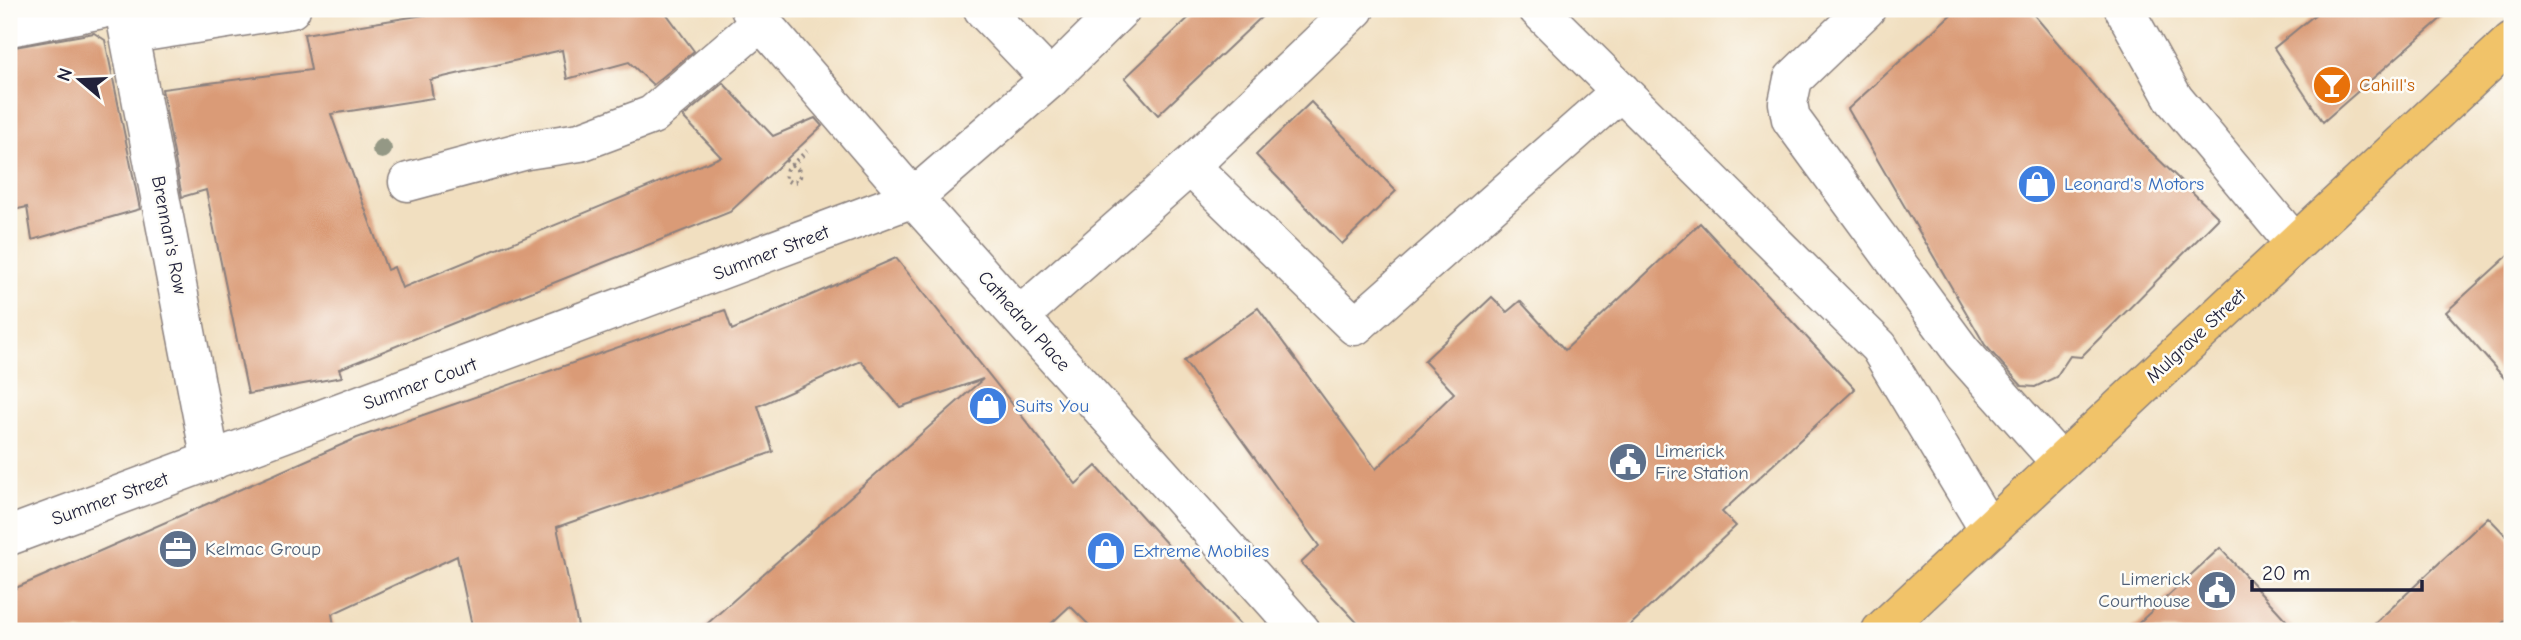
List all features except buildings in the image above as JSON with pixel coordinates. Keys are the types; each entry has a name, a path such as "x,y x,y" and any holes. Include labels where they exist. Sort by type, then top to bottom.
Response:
{"main road":[{"name":"Mulgrave Street","path":"1881,631 2512,41"}],"street":[{"path":"9,27 102,9"},
{"path":"128,21 291,9"},
{"path":"983,9 1050,79"},
{"name":"Summer Street","path":"629,307 913,198 1050,79 1121,9"},
{"path":"1020,316 1189,166 1355,9"},
{"path":"1538,9 1880,346 1989,530"},
{"path":"1866,9 1793,79 1788,103 1791,119 1962,352 2061,463"},
{"path":"2124,9 2174,99 2295,244"},
{"path":"408,182 527,150 580,142 652,115 755,15"},
{"name":"Cathedral Place","path":"755,15 913,198 1301,631"},
{"name":"Brennan's Row","path":"128,21 211,462"},
{"path":"1189,166 1355,326 1620,91"},
{"name":"Summer Court","path":"211,462 629,307"},
{"name":"Summer Street","path":"9,536 211,462"}],"path":[{"path":"786,160 798,169 799,178 790,182 784,177 788,168"},
{"path":"9,230 16,228"}],"place":[{"name":"Cahill's","path":"2332,85"},
{"name":"Leonard's Motors","path":"2037,184"},
{"name":"Suits You","path":"988,406"},
{"name":"Limerick Fire Station","path":"1628,462"},
{"name":"Kelmac Group","path":"178,549"},
{"name":"Extreme Mobiles","path":"1106,551"},
{"name":"Limerick Courthouse","path":"2217,590"}]}
